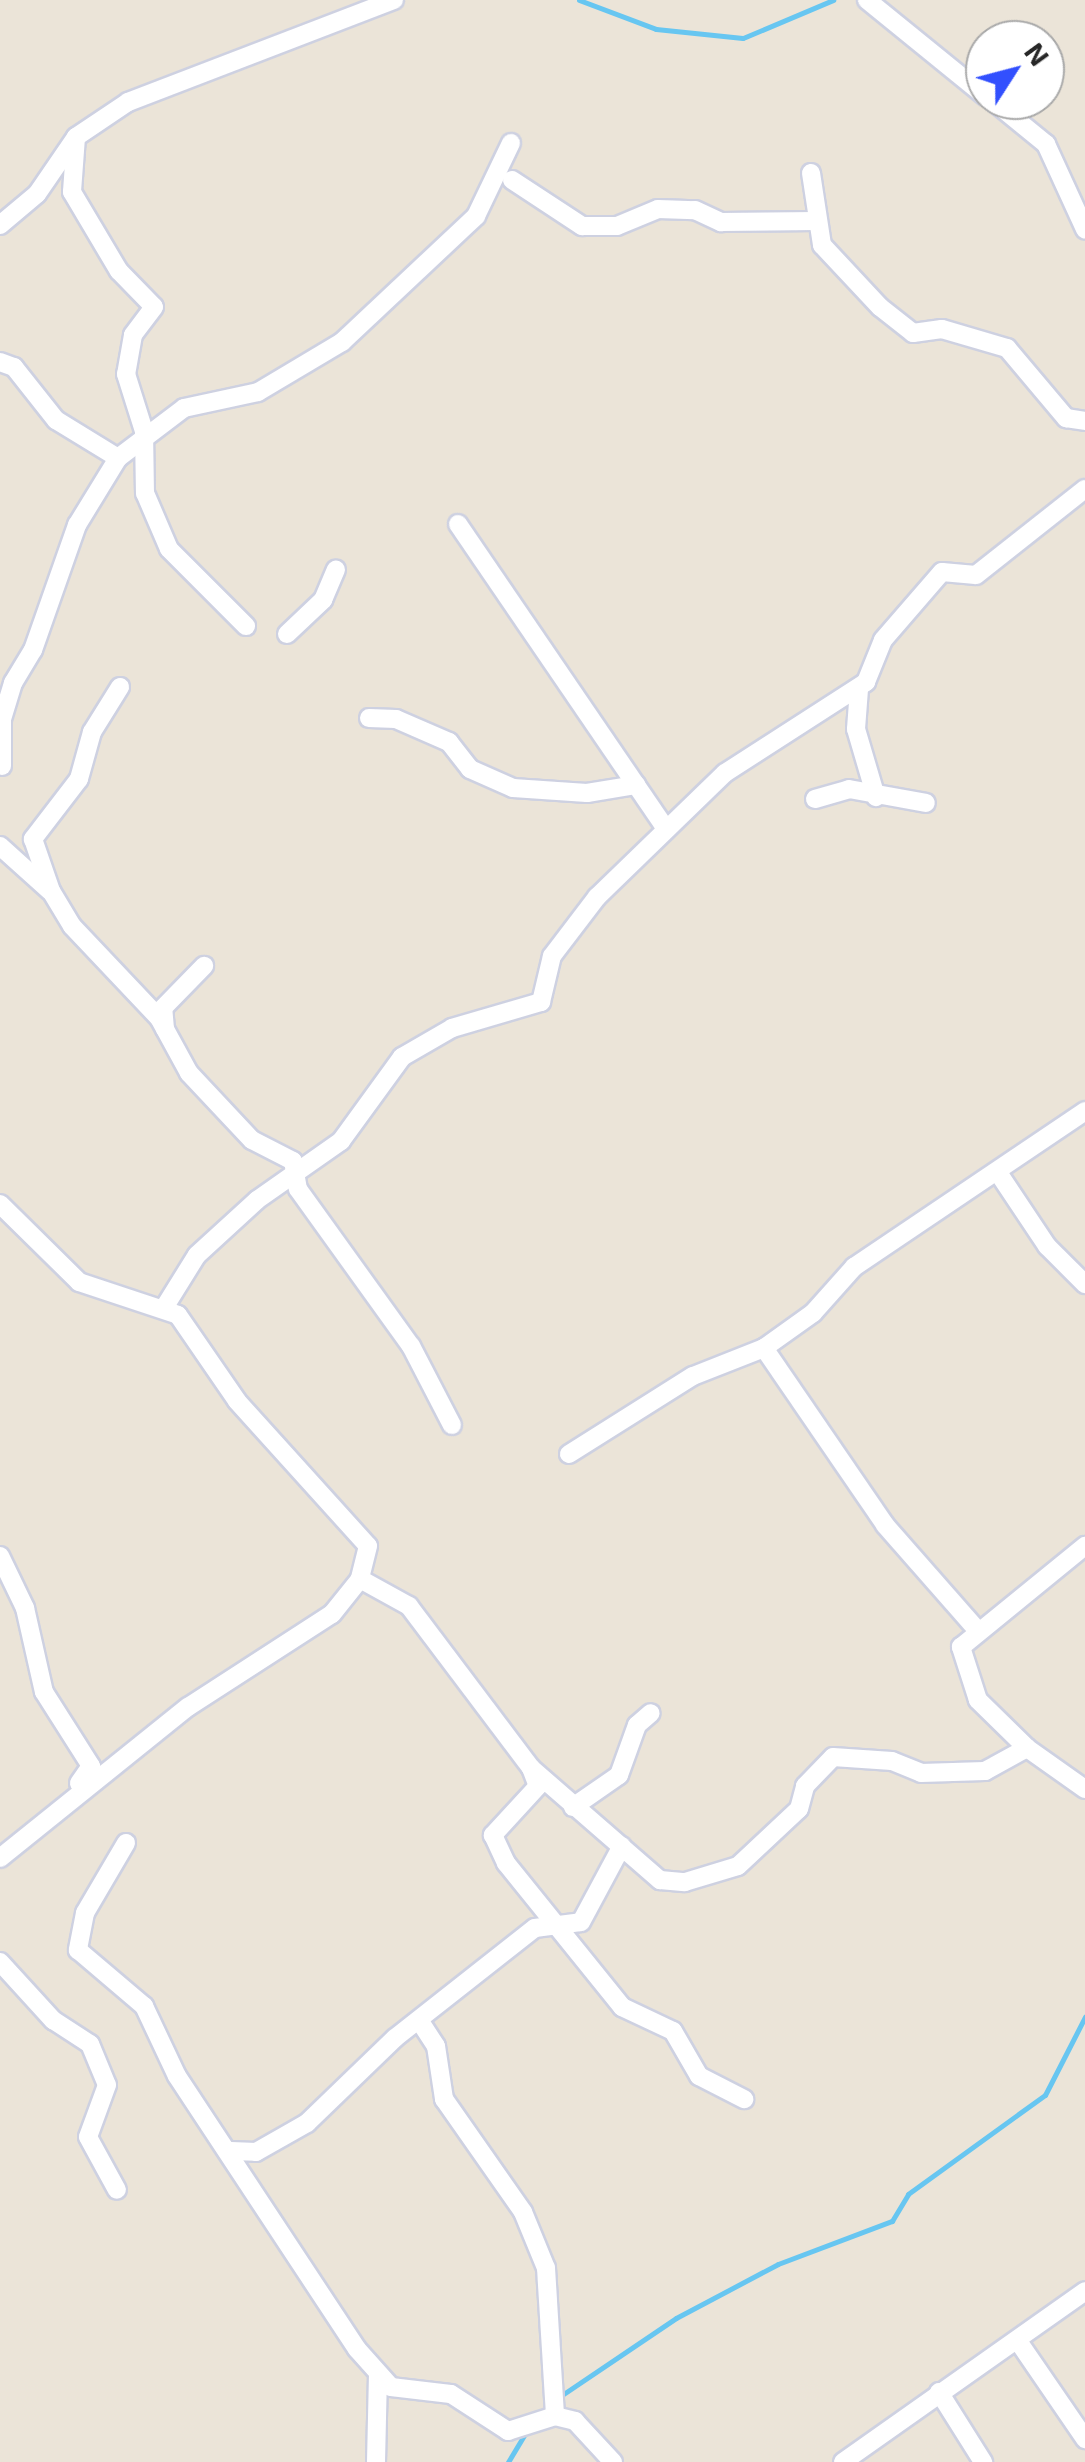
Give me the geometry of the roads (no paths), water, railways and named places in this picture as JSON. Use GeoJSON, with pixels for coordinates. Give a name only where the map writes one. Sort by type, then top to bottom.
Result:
{"type":"FeatureCollection","features":[{"type":"Feature","properties":{"kind":"street"},"geometry":{"type":"LineString","coordinates":[[6,221],[76,137],[154,90],[394,0]]}},
{"type":"Feature","properties":{"kind":"street"},"geometry":{"type":"LineString","coordinates":[[868,0],[965,80]]}},
{"type":"Feature","properties":{"kind":"street"},"geometry":{"type":"LineString","coordinates":[[1017,120],[1046,144],[1085,229]]}},
{"type":"Feature","properties":{"kind":"street"},"geometry":{"type":"LineString","coordinates":[[76,137],[72,192],[119,271],[154,307],[133,335],[126,374],[144,431],[144,493],[169,550],[246,626]]}},
{"type":"Feature","properties":{"kind":"street"},"geometry":{"type":"LineString","coordinates":[[2,766],[2,719],[13,683],[33,650],[77,525],[118,458],[144,431],[184,408],[258,392],[342,342],[476,216],[511,143]]}},
{"type":"Feature","properties":{"kind":"street"},"geometry":{"type":"LineString","coordinates":[[811,173],[816,221],[826,252],[905,328],[987,338],[1007,348],[1066,418],[1085,421]]}},
{"type":"Feature","properties":{"kind":"street"},"geometry":{"type":"LineString","coordinates":[[512,180],[582,226],[617,226],[658,208],[695,210],[721,222],[816,221]]}},
{"type":"Feature","properties":{"kind":"street"},"geometry":{"type":"LineString","coordinates":[[0,198],[6,221]]}},
{"type":"Feature","properties":{"kind":"street"},"geometry":{"type":"LineString","coordinates":[[0,362],[14,367],[56,420],[118,458]]}},
{"type":"Feature","properties":{"kind":"street"},"geometry":{"type":"LineString","coordinates":[[876,797],[856,729],[859,689],[883,640],[942,572],[976,575],[1085,489]]}},
{"type":"Feature","properties":{"kind":"street"},"geometry":{"type":"LineString","coordinates":[[458,524],[666,829]]}},
{"type":"Feature","properties":{"kind":"street"},"geometry":{"type":"LineString","coordinates":[[287,634],[323,600],[336,570]]}},
{"type":"Feature","properties":{"kind":"street"},"geometry":{"type":"LineString","coordinates":[[120,687],[92,732],[78,779],[33,839],[51,891],[72,926],[159,1018],[166,1039],[252,1140],[301,1173]]}},
{"type":"Feature","properties":{"kind":"street"},"geometry":{"type":"LineString","coordinates":[[164,1308],[197,1255],[257,1200],[342,1141],[402,1057],[452,1028],[535,1006],[564,935],[666,829],[726,773],[859,689]]}},
{"type":"Feature","properties":{"kind":"street"},"geometry":{"type":"LineString","coordinates":[[369,718],[396,719],[449,742],[470,769],[513,788],[586,793],[636,785]]}},
{"type":"Feature","properties":{"kind":"street"},"geometry":{"type":"LineString","coordinates":[[815,799],[849,789],[876,797],[926,803]]}},
{"type":"Feature","properties":{"kind":"street"},"geometry":{"type":"LineString","coordinates":[[0,846],[51,891]]}},
{"type":"Feature","properties":{"kind":"street"},"geometry":{"type":"LineString","coordinates":[[166,1039],[163,1008],[204,966]]}},
{"type":"Feature","properties":{"kind":"street"},"geometry":{"type":"LineString","coordinates":[[569,1454],[693,1376],[764,1348],[813,1314],[854,1267],[999,1174],[1085,1111]]}},
{"type":"Feature","properties":{"kind":"street"},"geometry":{"type":"LineString","coordinates":[[301,1173],[298,1188],[411,1346],[452,1425]]}},
{"type":"Feature","properties":{"kind":"street"},"geometry":{"type":"LineString","coordinates":[[999,1174],[1059,1262],[1085,1284]]}},
{"type":"Feature","properties":{"kind":"street"},"geometry":{"type":"LineString","coordinates":[[0,1204],[79,1282],[178,1315],[237,1401],[368,1546],[360,1579],[332,1614],[188,1707],[66,1800],[0,1858]]}},
{"type":"Feature","properties":{"kind":"street"},"geometry":{"type":"LineString","coordinates":[[764,1348],[885,1524],[979,1632]]}},
{"type":"Feature","properties":{"kind":"street"},"geometry":{"type":"LineString","coordinates":[[1085,1546],[961,1647],[978,1700],[1027,1748],[1085,1789]]}},
{"type":"Feature","properties":{"kind":"street"},"geometry":{"type":"LineString","coordinates":[[0,1556],[25,1608],[44,1692],[91,1766],[66,1800]]}},
{"type":"Feature","properties":{"kind":"street"},"geometry":{"type":"LineString","coordinates":[[360,1579],[409,1606],[532,1768],[660,1880],[699,1880],[738,1866],[775,1833],[833,1757],[892,1761],[921,1774],[986,1771],[1027,1748]]}},
{"type":"Feature","properties":{"kind":"street"},"geometry":{"type":"LineString","coordinates":[[573,1807],[620,1775],[638,1725],[651,1713]]}},
{"type":"Feature","properties":{"kind":"street"},"geometry":{"type":"LineString","coordinates":[[532,1768],[538,1786],[493,1836],[554,1925],[622,2007],[673,2030],[698,2076],[744,2099]]}},
{"type":"Feature","properties":{"kind":"street"},"geometry":{"type":"LineString","coordinates":[[126,1844],[86,1913],[78,1950],[144,2006],[177,2076],[231,2151],[378,2376],[399,2391],[451,2394],[508,2431],[554,2416],[590,2430],[614,2462]]}},
{"type":"Feature","properties":{"kind":"street"},"geometry":{"type":"LineString","coordinates":[[231,2151],[256,2152],[307,2123],[419,2020],[535,1928],[580,1922],[622,1846]]}},
{"type":"Feature","properties":{"kind":"street"},"geometry":{"type":"LineString","coordinates":[[0,1962],[52,2020],[90,2044],[107,2085],[88,2136],[117,2190]]}},
{"type":"Feature","properties":{"kind":"street"},"geometry":{"type":"LineString","coordinates":[[419,2020],[436,2046],[444,2100],[524,2212],[546,2268],[554,2416]]}},
{"type":"Feature","properties":{"kind":"street"},"geometry":{"type":"LineString","coordinates":[[843,2462],[1085,2291]]}},
{"type":"Feature","properties":{"kind":"street"},"geometry":{"type":"LineString","coordinates":[[1018,2341],[1085,2439]]}},
{"type":"Feature","properties":{"kind":"street"},"geometry":{"type":"LineString","coordinates":[[376,2462],[378,2376]]}},
{"type":"Feature","properties":{"kind":"street"},"geometry":{"type":"LineString","coordinates":[[940,2392],[983,2462]]}},
{"type":"Feature","properties":{"kind":"waterway"},"geometry":{"type":"LineString","coordinates":[[579,0],[656,29],[743,38],[833,0]]}},
{"type":"Feature","properties":{"kind":"waterway"},"geometry":{"type":"LineString","coordinates":[[559,2397],[676,2318],[778,2264],[892,2221],[908,2194],[1045,2095],[1085,2017]]}},
{"type":"Feature","properties":{"kind":"waterway"},"geometry":{"type":"LineString","coordinates":[[508,2462],[527,2430]]}}]}
